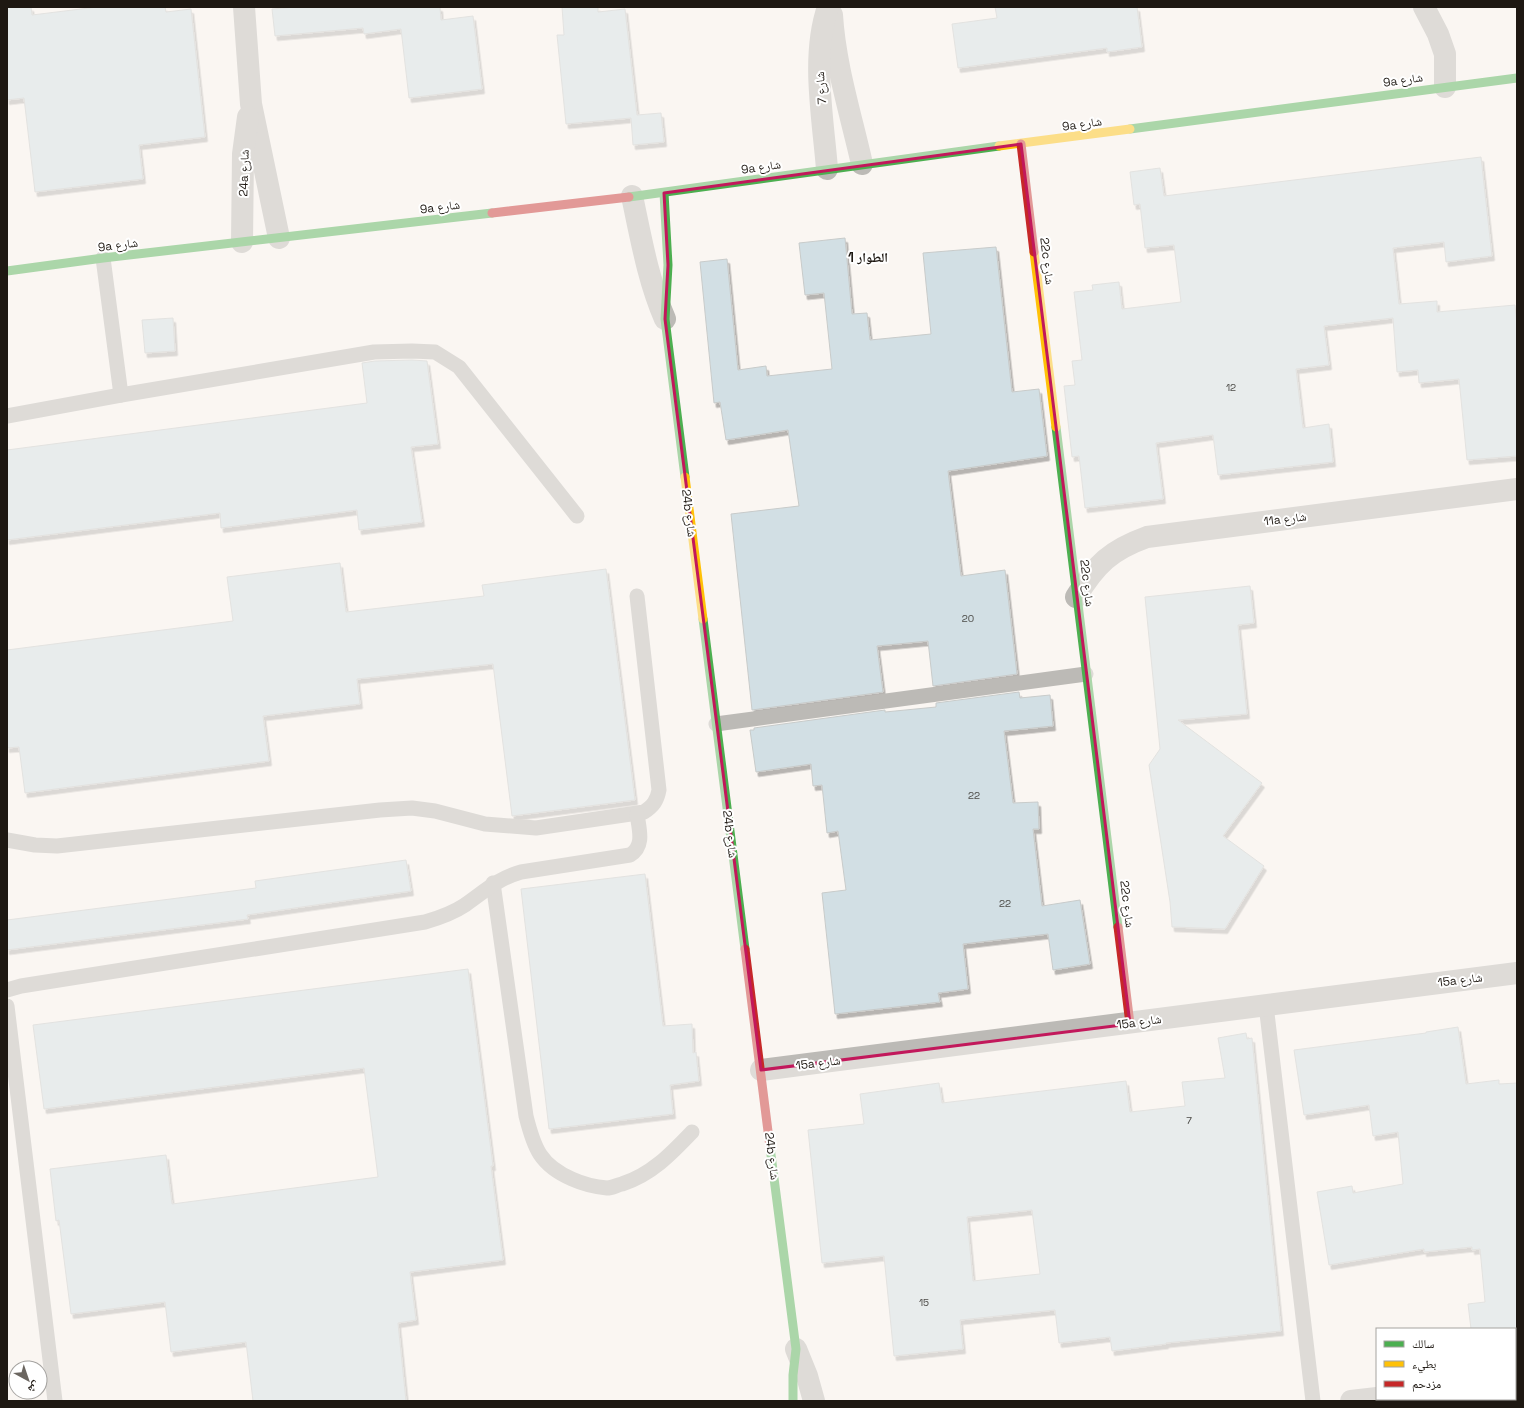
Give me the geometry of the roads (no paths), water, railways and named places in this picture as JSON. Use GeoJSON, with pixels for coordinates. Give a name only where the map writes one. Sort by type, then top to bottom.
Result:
{"type":"FeatureCollection","features":[{"type":"Feature","properties":{"kind":"street","name":"24a شارع"},"geometry":{"type":"LineString","coordinates":[[244,7],[251,104],[279,238]]}},
{"type":"Feature","properties":{"kind":"street","name":"شارع 7"},"geometry":{"type":"LineString","coordinates":[[828,7],[822,23],[819,52],[828,169]]}},
{"type":"Feature","properties":{"kind":"street","name":"شارع 7"},"geometry":{"type":"LineString","coordinates":[[831,7],[839,64],[862,164]]}},
{"type":"Feature","properties":{"kind":"street"},"geometry":{"type":"LineString","coordinates":[[1424,7],[1438,34],[1445,54],[1445,87]]}},
{"type":"Feature","properties":{"kind":"street","name":"9a شارع"},"geometry":{"type":"LineString","coordinates":[[7,271],[103,258],[664,193],[862,164],[1517,78]]}},
{"type":"Feature","properties":{"kind":"street","name":"24a شارع"},"geometry":{"type":"LineString","coordinates":[[242,242],[243,154],[246,125],[251,104]]}},
{"type":"Feature","properties":{"kind":"street","name":"22c شارع"},"geometry":{"type":"LineString","coordinates":[[1021,144],[1130,1024]]}},
{"type":"Feature","properties":{"kind":"street","name":"24b شارع"},"geometry":{"type":"LineString","coordinates":[[664,193],[668,265],[665,319],[796,1349],[793,1374],[793,1401]]}},
{"type":"Feature","properties":{"kind":"street","name":"24b شارع"},"geometry":{"type":"LineString","coordinates":[[632,196],[646,266],[665,319]]}},
{"type":"Feature","properties":{"kind":"street","name":"11a شارع"},"geometry":{"type":"LineString","coordinates":[[1076,597],[1086,580],[1098,565],[1124,546],[1147,537],[1517,489]]}},
{"type":"Feature","properties":{"kind":"street","name":"15a شارع"},"geometry":{"type":"LineString","coordinates":[[761,1070],[1130,1024],[1517,973]]}},
{"type":"Feature","properties":{"kind":"street","name":"24b شارع"},"geometry":{"type":"LineString","coordinates":[[796,1349],[807,1376],[814,1401]]}},
{"type":"Feature","properties":{"kind":"street"},"geometry":{"type":"LineString","coordinates":[[1351,1401],[1376,1398]]}},
{"type":"Feature","properties":{"kind":"lane"},"geometry":{"type":"LineString","coordinates":[[103,258],[121,395]]}},
{"type":"Feature","properties":{"kind":"lane"},"geometry":{"type":"LineString","coordinates":[[7,416],[374,352],[435,352],[459,366],[577,516]]}},
{"type":"Feature","properties":{"kind":"lane"},"geometry":{"type":"LineString","coordinates":[[7,840],[35,845],[57,846],[372,811],[412,808],[435,811],[485,824],[536,828],[644,812],[652,807],[657,799],[659,790],[637,596]]}},
{"type":"Feature","properties":{"kind":"lane"},"geometry":{"type":"LineString","coordinates":[[716,724],[1086,674]]}},
{"type":"Feature","properties":{"kind":"lane"},"geometry":{"type":"LineString","coordinates":[[7,990],[29,985],[425,922],[445,916],[507,876],[521,872],[630,855],[639,847],[640,841],[637,814]]}},
{"type":"Feature","properties":{"kind":"lane"},"geometry":{"type":"LineString","coordinates":[[494,883],[526,1116],[531,1137],[539,1155],[559,1173],[583,1184],[609,1188],[632,1181],[654,1169],[692,1132]]}},
{"type":"Feature","properties":{"kind":"lane"},"geometry":{"type":"LineString","coordinates":[[1266,1005],[1313,1401]]}},
{"type":"Feature","properties":{"kind":"lane"},"geometry":{"type":"LineString","coordinates":[[7,1006],[55,1401]]}},
{"type":"Feature","properties":{"kind":"district","name":"الطوار 1"},"geometry":{"type":"Point","coordinates":[868,257]}}]}
